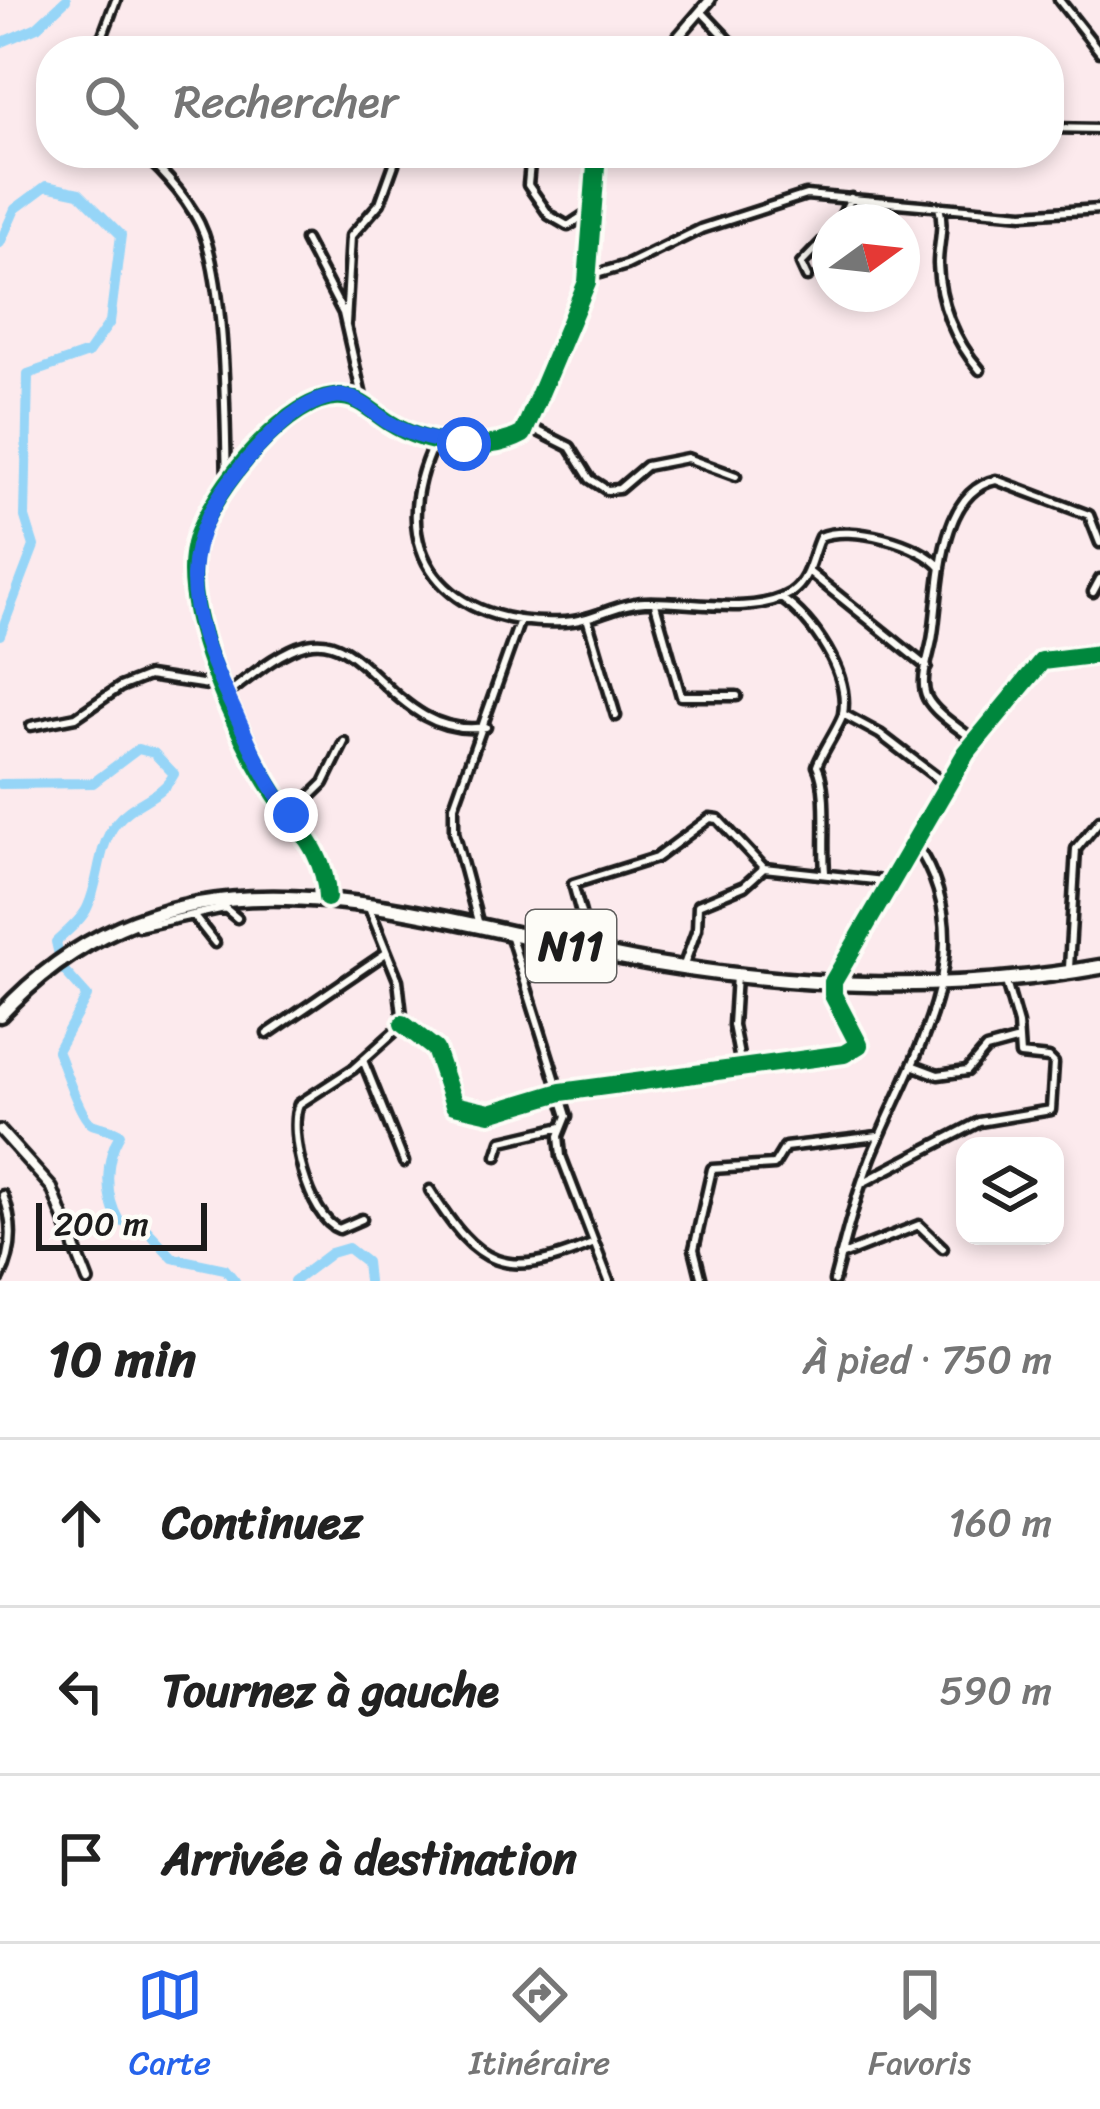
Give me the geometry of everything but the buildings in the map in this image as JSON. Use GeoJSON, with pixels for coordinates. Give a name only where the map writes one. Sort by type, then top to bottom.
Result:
{"type":"FeatureCollection","features":[{"type":"Feature","properties":{"kind":"highway","name":"N11"},"geometry":{"type":"LineString","coordinates":[[0,1015],[57,962],[123,925],[224,898],[327,898],[736,975],[833,982],[944,982],[1100,968]]}},
{"type":"Feature","properties":{"kind":"street"},"geometry":{"type":"LineString","coordinates":[[103,36],[116,0]]}},
{"type":"Feature","properties":{"kind":"street"},"geometry":{"type":"LineString","coordinates":[[679,36],[710,0]]}},
{"type":"Feature","properties":{"kind":"street"},"geometry":{"type":"LineString","coordinates":[[1059,0],[1100,52]]}},
{"type":"Feature","properties":{"kind":"street"},"geometry":{"type":"LineString","coordinates":[[701,11],[725,36]]}},
{"type":"Feature","properties":{"kind":"street"},"geometry":{"type":"LineString","coordinates":[[1064,128],[1100,129]]}},
{"type":"Feature","properties":{"kind":"street"},"geometry":{"type":"LineString","coordinates":[[154,168],[198,221],[208,248],[228,408],[227,483]]}},
{"type":"Feature","properties":{"kind":"street"},"geometry":{"type":"LineString","coordinates":[[346,324],[351,236],[380,203],[393,168]]}},
{"type":"Feature","properties":{"kind":"street"},"geometry":{"type":"LineString","coordinates":[[529,168],[527,185],[555,221],[566,226],[594,210]]}},
{"type":"Feature","properties":{"kind":"street"},"geometry":{"type":"LineString","coordinates":[[346,397],[394,426],[435,441],[513,440],[530,427],[589,275],[596,168]]}},
{"type":"Feature","properties":{"kind":"street"},"geometry":{"type":"LineString","coordinates":[[589,275],[628,265],[701,229],[806,195],[1023,214],[1100,209]]}},
{"type":"Feature","properties":{"kind":"street"},"geometry":{"type":"LineString","coordinates":[[849,204],[852,198]]}},
{"type":"Feature","properties":{"kind":"street"},"geometry":{"type":"LineString","coordinates":[[938,207],[943,221],[938,267],[945,304],[965,352],[980,370]]}},
{"type":"Feature","properties":{"kind":"street"},"geometry":{"type":"LineString","coordinates":[[943,221],[953,209]]}},
{"type":"Feature","properties":{"kind":"street"},"geometry":{"type":"LineString","coordinates":[[305,240],[346,324],[364,405]]}},
{"type":"Feature","properties":{"kind":"street"},"geometry":{"type":"LineString","coordinates":[[807,278],[801,264],[812,253]]}},
{"type":"Feature","properties":{"kind":"street"},"geometry":{"type":"LineString","coordinates":[[327,898],[317,853],[256,761],[224,691],[200,631],[190,587],[196,540],[227,483],[298,411],[346,397],[358,380]]}},
{"type":"Feature","properties":{"kind":"street"},"geometry":{"type":"LineString","coordinates":[[530,427],[570,447],[590,479],[607,490],[620,489],[646,466],[683,458],[736,476]]}},
{"type":"Feature","properties":{"kind":"street"},"geometry":{"type":"LineString","coordinates":[[435,441],[415,488],[412,514],[424,554],[469,608],[520,620],[587,618],[655,603],[707,607],[781,598],[809,575],[820,536],[832,532],[900,545],[927,555],[941,568]]}},
{"type":"Feature","properties":{"kind":"street"},"geometry":{"type":"LineString","coordinates":[[976,742],[927,698],[941,568],[963,504],[990,480],[1089,515],[1100,543]]}},
{"type":"Feature","properties":{"kind":"street"},"geometry":{"type":"LineString","coordinates":[[809,575],[927,667]]}},
{"type":"Feature","properties":{"kind":"street"},"geometry":{"type":"LineString","coordinates":[[1093,592],[1100,579]]}},
{"type":"Feature","properties":{"kind":"street"},"geometry":{"type":"LineString","coordinates":[[781,598],[803,615],[840,678],[843,714],[817,766],[826,782],[821,812],[825,872]]}},
{"type":"Feature","properties":{"kind":"street"},"geometry":{"type":"LineString","coordinates":[[655,603],[681,696],[736,695]]}},
{"type":"Feature","properties":{"kind":"street"},"geometry":{"type":"LineString","coordinates":[[587,618],[616,716]]}},
{"type":"Feature","properties":{"kind":"street"},"geometry":{"type":"LineString","coordinates":[[480,929],[454,818],[458,784],[486,728],[520,620]]}},
{"type":"Feature","properties":{"kind":"street"},"geometry":{"type":"LineString","coordinates":[[31,726],[76,717],[120,687],[148,676],[224,691],[275,659],[322,643],[354,655],[378,683],[428,720],[460,731],[486,728]]}},
{"type":"Feature","properties":{"kind":"street"},"geometry":{"type":"LineString","coordinates":[[368,905],[398,980],[403,1024],[435,1049],[458,1108],[490,1113],[561,1092],[819,1060],[858,1047],[833,995],[833,982],[948,786],[976,742],[1042,661],[1100,654]]}},
{"type":"Feature","properties":{"kind":"street"},"geometry":{"type":"LineString","coordinates":[[843,714],[880,734],[948,786]]}},
{"type":"Feature","properties":{"kind":"street"},"geometry":{"type":"LineString","coordinates":[[291,815],[324,783],[344,742]]}},
{"type":"Feature","properties":{"kind":"street"},"geometry":{"type":"LineString","coordinates":[[583,949],[584,924],[573,884],[656,858],[710,818],[718,819],[764,868],[893,882]]}},
{"type":"Feature","properties":{"kind":"street"},"geometry":{"type":"LineString","coordinates":[[1069,972],[1076,849],[1100,820]]}},
{"type":"Feature","properties":{"kind":"street"},"geometry":{"type":"LineString","coordinates":[[834,1281],[862,1183],[914,1066],[944,982],[943,912],[916,844]]}},
{"type":"Feature","properties":{"kind":"street"},"geometry":{"type":"LineString","coordinates":[[683,968],[697,929],[698,905],[744,886],[764,868]]}},
{"type":"Feature","properties":{"kind":"street"},"geometry":{"type":"LineString","coordinates":[[123,925],[136,927],[225,908],[237,919]]}},
{"type":"Feature","properties":{"kind":"street"},"geometry":{"type":"LineString","coordinates":[[193,915],[215,943]]}},
{"type":"Feature","properties":{"kind":"street"},"geometry":{"type":"LineString","coordinates":[[510,934],[561,1092],[566,1126],[559,1136],[561,1156],[609,1281]]}},
{"type":"Feature","properties":{"kind":"street"},"geometry":{"type":"LineString","coordinates":[[267,1034],[386,953]]}},
{"type":"Feature","properties":{"kind":"street"},"geometry":{"type":"LineString","coordinates":[[736,975],[733,1025],[741,1067]]}},
{"type":"Feature","properties":{"kind":"street"},"geometry":{"type":"LineString","coordinates":[[862,1183],[979,1122],[1051,1110],[1052,1059],[1023,1057],[1005,979]]}},
{"type":"Feature","properties":{"kind":"street"},"geometry":{"type":"LineString","coordinates":[[362,1219],[339,1229],[324,1221],[307,1189],[295,1120],[299,1104],[363,1060],[403,1024]]}},
{"type":"Feature","properties":{"kind":"street"},"geometry":{"type":"LineString","coordinates":[[914,1066],[938,1075],[967,1071],[986,1048],[1018,1040]]}},
{"type":"Feature","properties":{"kind":"street"},"geometry":{"type":"LineString","coordinates":[[363,1060],[404,1162]]}},
{"type":"Feature","properties":{"kind":"street"},"geometry":{"type":"LineString","coordinates":[[497,1156],[502,1142],[566,1126]]}},
{"type":"Feature","properties":{"kind":"street"},"geometry":{"type":"LineString","coordinates":[[0,1130],[52,1188],[88,1281]]}},
{"type":"Feature","properties":{"kind":"street"},"geometry":{"type":"LineString","coordinates":[[702,1281],[694,1249],[712,1169],[760,1169],[774,1165],[784,1147],[880,1136]]}},
{"type":"Feature","properties":{"kind":"street"},"geometry":{"type":"LineString","coordinates":[[430,1190],[463,1243],[490,1269]]}},
{"type":"Feature","properties":{"kind":"street"},"geometry":{"type":"LineString","coordinates":[[0,1278],[10,1252],[11,1219],[3,1195]]}},
{"type":"Feature","properties":{"kind":"street"},"geometry":{"type":"LineString","coordinates":[[840,1256],[861,1253],[919,1225],[943,1248]]}},
{"type":"Feature","properties":{"kind":"street"},"geometry":{"type":"LineString","coordinates":[[546,1273],[592,1244]]}},
{"type":"Feature","properties":{"kind":"waterway"},"geometry":{"type":"LineString","coordinates":[[0,43],[37,27],[66,0]]}},
{"type":"Feature","properties":{"kind":"waterway"},"geometry":{"type":"LineString","coordinates":[[0,243],[15,209],[46,186],[79,193],[121,235],[110,322],[88,353],[28,374],[25,517],[34,546],[0,635]]}},
{"type":"Feature","properties":{"kind":"waterway"},"geometry":{"type":"LineString","coordinates":[[0,784],[93,783],[138,749],[154,753],[174,774],[162,789],[116,823],[105,843],[86,911],[56,942],[62,968],[87,996],[57,1051],[87,1120],[120,1134],[108,1177],[119,1221],[146,1229],[173,1258],[225,1269],[235,1281]]}},
{"type":"Feature","properties":{"kind":"waterway"},"geometry":{"type":"LineString","coordinates":[[294,1281],[331,1253],[348,1248],[366,1262],[368,1281]]}},
{"type":"Feature","properties":{"kind":"cycle path"},"geometry":{"type":"LineString","coordinates":[[327,898],[316,855],[260,769],[213,669],[194,598],[192,565],[197,537],[219,495],[256,448],[277,427],[322,399],[356,401],[404,431],[437,442],[473,446],[523,434],[587,282],[596,168]]}},
{"type":"Feature","properties":{"kind":"cycle path"},"geometry":{"type":"LineString","coordinates":[[403,1024],[435,1049],[454,1105],[490,1113],[561,1092],[844,1054],[859,1045],[833,995],[833,982],[966,753],[1042,661],[1100,654]]}},
{"type":"Feature","properties":{"kind":"route"},"geometry":{"type":"LineString","coordinates":[[291,815],[256,761],[191,602],[196,540],[209,511],[228,481],[272,433],[298,411],[335,396],[358,400],[394,426],[435,441],[464,444]]}}]}
